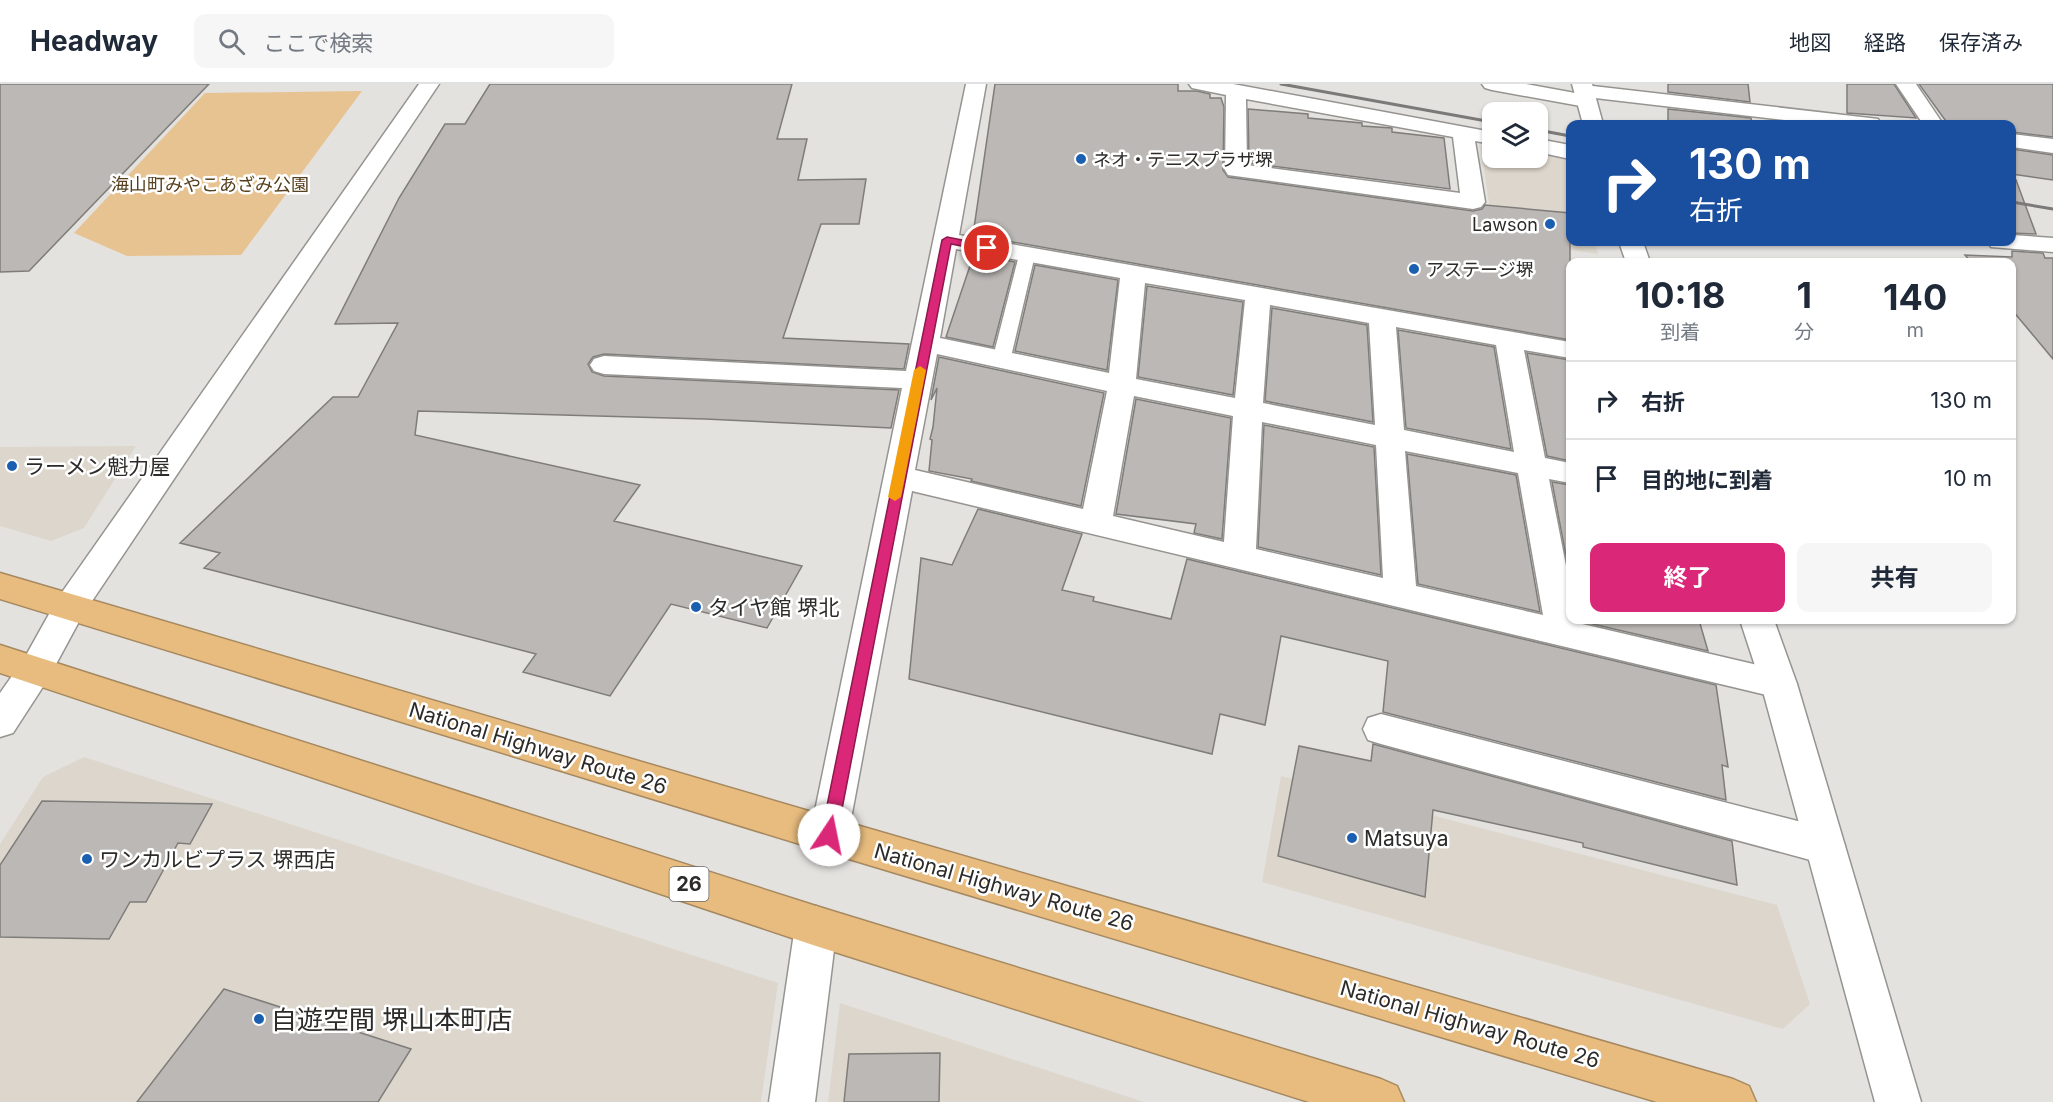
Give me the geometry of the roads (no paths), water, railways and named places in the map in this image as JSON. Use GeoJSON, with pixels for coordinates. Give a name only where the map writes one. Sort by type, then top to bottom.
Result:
{"type":"FeatureCollection","features":[{"type":"Feature","properties":{"kind":"highway","name":"National Highway Route 26"},"geometry":{"type":"LineString","coordinates":[[0,586],[829,835],[1733,1102]]}},
{"type":"Feature","properties":{"kind":"highway","name":"26"},"geometry":{"type":"LineString","coordinates":[[18,664],[816,926],[1381,1102]]}},
{"type":"Feature","properties":{"kind":"street"},"geometry":{"type":"LineString","coordinates":[[0,722],[18,664],[70,607],[429,84]]}},
{"type":"Feature","properties":{"kind":"street"},"geometry":{"type":"LineString","coordinates":[[829,835],[976,84]]}},
{"type":"Feature","properties":{"kind":"street"},"geometry":{"type":"LineString","coordinates":[[1199,84],[1482,136]]}},
{"type":"Feature","properties":{"kind":"street"},"geometry":{"type":"LineString","coordinates":[[1492,84],[1834,120]]}},
{"type":"Feature","properties":{"kind":"street"},"geometry":{"type":"LineString","coordinates":[[1906,84],[1930,120]]}},
{"type":"Feature","properties":{"kind":"street"},"geometry":{"type":"LineString","coordinates":[[1236,92],[1236,170],[1473,202],[1463,133]]}},
{"type":"Feature","properties":{"kind":"street"},"geometry":{"type":"LineString","coordinates":[[1584,92],[1592,120]]}},
{"type":"Feature","properties":{"kind":"street"},"geometry":{"type":"LineString","coordinates":[[2016,141],[2053,146]]}},
{"type":"Feature","properties":{"kind":"street"},"geometry":{"type":"LineString","coordinates":[[1548,148],[1566,151]]}},
{"type":"Feature","properties":{"kind":"street"},"geometry":{"type":"LineString","coordinates":[[947,240],[1566,349]]}},
{"type":"Feature","properties":{"kind":"street"},"geometry":{"type":"LineString","coordinates":[[2016,243],[2053,245]]}},
{"type":"Feature","properties":{"kind":"street"},"geometry":{"type":"LineString","coordinates":[[1096,525],[1122,385],[1133,273]]}},
{"type":"Feature","properties":{"kind":"street"},"geometry":{"type":"LineString","coordinates":[[1239,558],[1258,295]]}},
{"type":"Feature","properties":{"kind":"street"},"geometry":{"type":"LineString","coordinates":[[1382,316],[1392,437],[1400,595]]}},
{"type":"Feature","properties":{"kind":"street"},"geometry":{"type":"LineString","coordinates":[[1508,339],[1563,634]]}},
{"type":"Feature","properties":{"kind":"street"},"geometry":{"type":"LineString","coordinates":[[926,343],[1001,361],[1566,472]]}},
{"type":"Feature","properties":{"kind":"street"},"geometry":{"type":"LineString","coordinates":[[604,365],[918,380]]}},
{"type":"Feature","properties":{"kind":"street"},"geometry":{"type":"LineString","coordinates":[[898,477],[1779,684]]}},
{"type":"Feature","properties":{"kind":"street"},"geometry":{"type":"LineString","coordinates":[[1759,624],[1779,684],[1898,1102]]}},
{"type":"Feature","properties":{"kind":"street"},"geometry":{"type":"LineString","coordinates":[[1381,729],[1825,846]]}},
{"type":"Feature","properties":{"kind":"street"},"geometry":{"type":"LineString","coordinates":[[792,1102],[816,926]]}},
{"type":"Feature","properties":{"kind":"lane"},"geometry":{"type":"LineString","coordinates":[[1001,361],[1027,255]]}},
{"type":"Feature","properties":{"kind":"railway"},"geometry":{"type":"LineString","coordinates":[[1281,84],[1482,120]]}},
{"type":"Feature","properties":{"kind":"railway"},"geometry":{"type":"LineString","coordinates":[[1548,132],[1566,135]]}},
{"type":"Feature","properties":{"kind":"railway"},"geometry":{"type":"LineString","coordinates":[[2016,203],[2053,209]]}},
{"type":"Feature","properties":{"kind":"place","name":"ネオ・テニスプラザ堺"},"geometry":{"type":"Point","coordinates":[1081,159]}},
{"type":"Feature","properties":{"kind":"place","name":"Lawson"},"geometry":{"type":"Point","coordinates":[1550,224]}},
{"type":"Feature","properties":{"kind":"place","name":"アステージ堺"},"geometry":{"type":"Point","coordinates":[1414,269]}},
{"type":"Feature","properties":{"kind":"place","name":"ラーメン魁力屋"},"geometry":{"type":"Point","coordinates":[12,466]}},
{"type":"Feature","properties":{"kind":"place","name":"タイヤ館 堺北"},"geometry":{"type":"Point","coordinates":[696,607]}},
{"type":"Feature","properties":{"kind":"place","name":"Matsuya"},"geometry":{"type":"Point","coordinates":[1352,838]}},
{"type":"Feature","properties":{"kind":"place","name":"ワンカルビプラス 堺西店"},"geometry":{"type":"Point","coordinates":[87,859]}},
{"type":"Feature","properties":{"kind":"place","name":"自遊空間 堺山本町店"},"geometry":{"type":"Point","coordinates":[259,1019]}},
{"type":"Feature","properties":{"kind":"park label","name":"海山町みやこあざみ公園"},"geometry":{"type":"Point","coordinates":[210,184]}}]}
